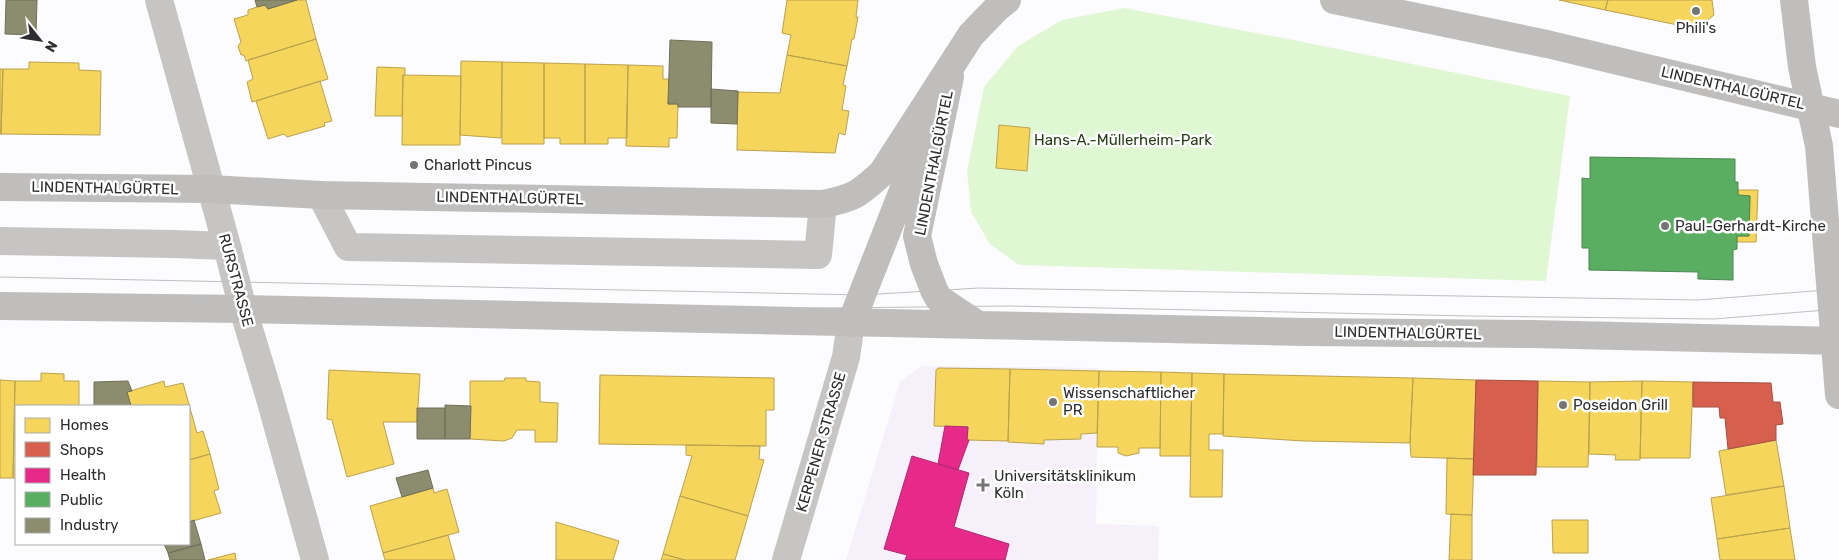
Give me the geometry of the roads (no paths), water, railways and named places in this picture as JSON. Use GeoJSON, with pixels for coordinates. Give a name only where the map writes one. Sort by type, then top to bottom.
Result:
{"type":"FeatureCollection","features":[{"type":"Feature","properties":{"kind":"main road","name":"LINDENTHALGÜRTEL"},"geometry":{"type":"LineString","coordinates":[[1334,0],[1547,44],[1839,114]]}},
{"type":"Feature","properties":{"kind":"main road"},"geometry":{"type":"LineString","coordinates":[[1794,0],[1802,67],[1818,146],[1837,341],[1839,395]]}},
{"type":"Feature","properties":{"kind":"main road","name":"LINDENTHALGÜRTEL"},"geometry":{"type":"LineString","coordinates":[[0,187],[210,189],[321,195],[822,204],[846,200],[862,191],[882,172],[971,36],[999,3]]}},
{"type":"Feature","properties":{"kind":"main road","name":"LINDENTHALGÜRTEL"},"geometry":{"type":"LineString","coordinates":[[851,323],[952,66]]}},
{"type":"Feature","properties":{"kind":"main road","name":"LINDENTHALGÜRTEL"},"geometry":{"type":"LineString","coordinates":[[952,66],[917,236],[930,281],[939,299],[978,325]]}},
{"type":"Feature","properties":{"kind":"main road","name":"LINDENTHALGÜRTEL"},"geometry":{"type":"LineString","coordinates":[[0,306],[243,309],[851,323],[1837,341]]}},
{"type":"Feature","properties":{"kind":"street","name":"RURSTRASSE"},"geometry":{"type":"LineString","coordinates":[[159,0],[314,560]]}},
{"type":"Feature","properties":{"kind":"street"},"geometry":{"type":"LineString","coordinates":[[321,195],[348,247],[818,255],[822,204]]}},
{"type":"Feature","properties":{"kind":"street"},"geometry":{"type":"LineString","coordinates":[[0,242],[227,246]]}},
{"type":"Feature","properties":{"kind":"street","name":"KERPENER STRASSE"},"geometry":{"type":"LineString","coordinates":[[786,560],[846,357],[851,323]]}},
{"type":"Feature","properties":{"kind":"tram line"},"geometry":{"type":"LineString","coordinates":[[0,277],[862,295],[979,288],[1698,300],[1839,289]]}},
{"type":"Feature","properties":{"kind":"tram line"},"geometry":{"type":"LineString","coordinates":[[0,299],[242,302],[554,311],[1010,306],[1470,316],[1714,319],[1839,309]]}},
{"type":"Feature","properties":{"kind":"place","name":"Phili's"},"geometry":{"type":"Point","coordinates":[1696,11]}},
{"type":"Feature","properties":{"kind":"place","name":"Charlott Pincus"},"geometry":{"type":"Point","coordinates":[414,165]}},
{"type":"Feature","properties":{"kind":"place","name":"Paul-Gerhardt-Kirche"},"geometry":{"type":"Point","coordinates":[1665,226]}},
{"type":"Feature","properties":{"kind":"place","name":"Wissenschaftlicher PR"},"geometry":{"type":"Point","coordinates":[1053,402]}},
{"type":"Feature","properties":{"kind":"place","name":"Poseidon Grill"},"geometry":{"type":"Point","coordinates":[1563,405]}},
{"type":"Feature","properties":{"kind":"place","name":"Universitätsklinikum Köln"},"geometry":{"type":"Point","coordinates":[983,485]}},
{"type":"Feature","properties":{"kind":"park label","name":"Hans-A.-Müllerheim-Park"},"geometry":{"type":"Point","coordinates":[1123,140]}}]}
